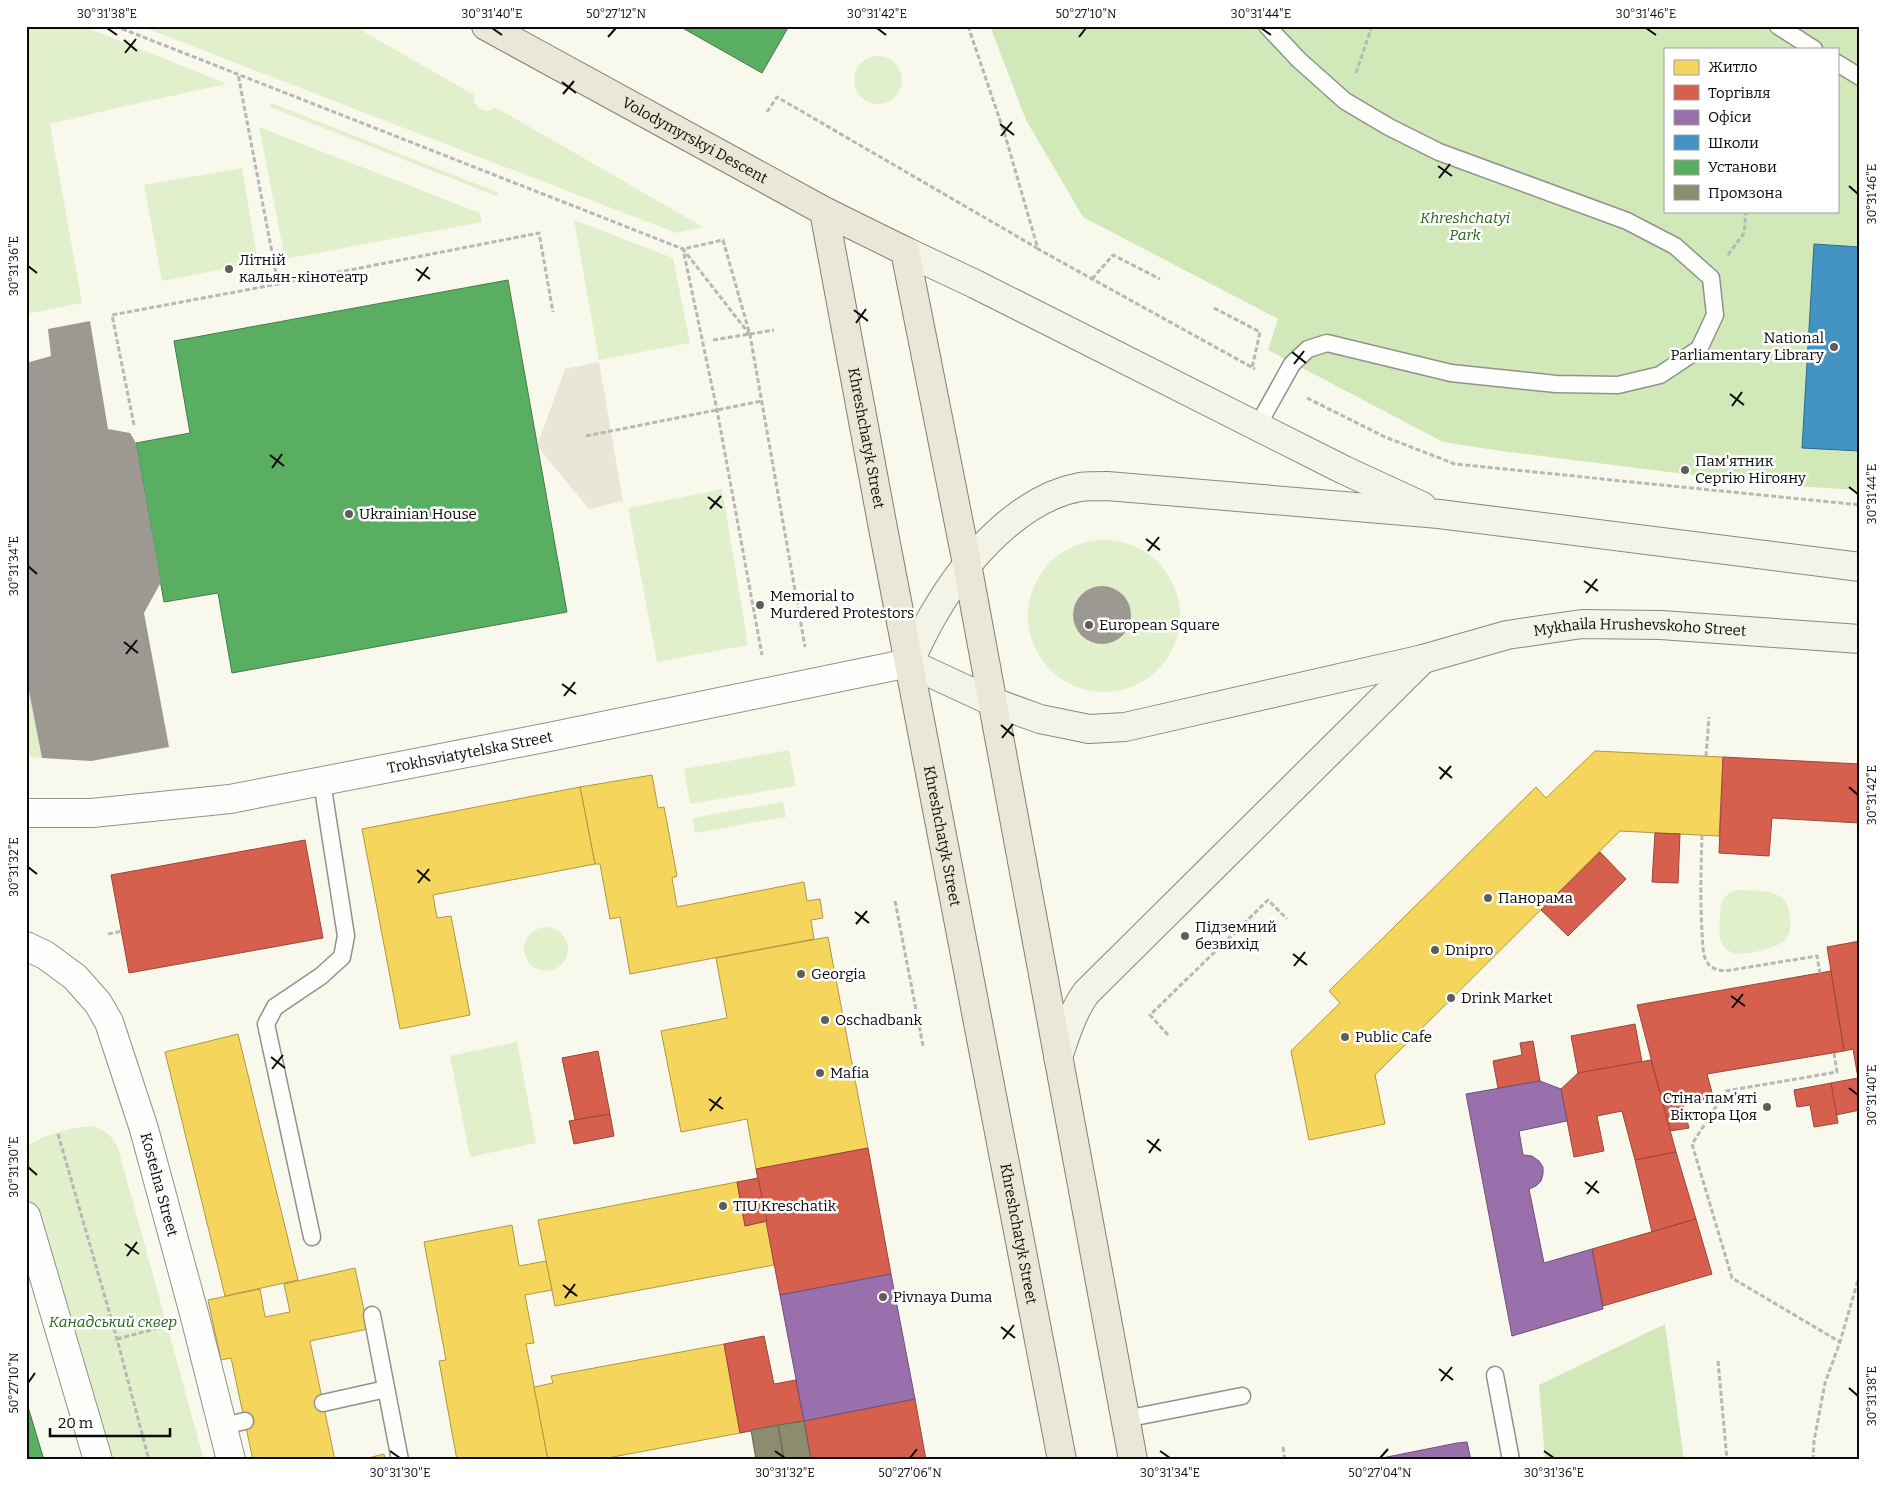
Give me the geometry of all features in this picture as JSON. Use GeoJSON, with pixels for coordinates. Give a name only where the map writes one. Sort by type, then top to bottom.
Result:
{"type":"FeatureCollection","features":[{"type":"Feature","properties":{"kind":"main road","name":"Volodymyrskyi Descent"},"geometry":{"type":"LineString","coordinates":[[486,26],[824,212],[906,251]]}},
{"type":"Feature","properties":{"kind":"main road","name":"Khreshchatyk Street"},"geometry":{"type":"LineString","coordinates":[[824,212],[1062,1460]]}},
{"type":"Feature","properties":{"kind":"main road"},"geometry":{"type":"LineString","coordinates":[[906,251],[976,284],[1344,470],[1439,514]]}},
{"type":"Feature","properties":{"kind":"main road"},"geometry":{"type":"LineString","coordinates":[[906,251],[993,702],[1133,1460]]}},
{"type":"Feature","properties":{"kind":"main road"},"geometry":{"type":"LineString","coordinates":[[1423,659],[1125,727],[1089,729],[1040,719],[993,702],[909,663],[935,612],[967,564],[1006,524],[1055,494],[1080,487],[1107,486],[1439,514],[1860,567]]}},
{"type":"Feature","properties":{"kind":"main road","name":"Mykhaila Hrushevskoho Street"},"geometry":{"type":"LineString","coordinates":[[1423,659],[1507,635],[1582,624],[1661,626],[1860,639]]}},
{"type":"Feature","properties":{"kind":"main road"},"geometry":{"type":"LineString","coordinates":[[1058,1057],[1069,1023],[1086,993],[1423,659]]}},
{"type":"Feature","properties":{"kind":"street","name":"Trokhsviatytelska Street"},"geometry":{"type":"LineString","coordinates":[[26,813],[92,813],[230,799],[909,663]]}},
{"type":"Feature","properties":{"kind":"street","name":"Kostelna Street"},"geometry":{"type":"LineString","coordinates":[[26,946],[45,955],[75,977],[98,1003],[109,1022],[144,1129],[195,1317],[234,1424],[231,1460]]}},
{"type":"Feature","properties":{"kind":"street"},"geometry":{"type":"LineString","coordinates":[[26,1216],[98,1460]]}},
{"type":"Feature","properties":{"kind":"lane"},"geometry":{"type":"LineString","coordinates":[[1258,425],[1292,364],[1308,349],[1327,343],[1451,373],[1556,384],[1618,385],[1660,375],[1699,349],[1714,315],[1711,278],[1675,246],[1627,220],[1439,152],[1389,127],[1345,101],[1299,60],[1267,26]]}},
{"type":"Feature","properties":{"kind":"lane"},"geometry":{"type":"LineString","coordinates":[[1778,26],[1812,48]]}},
{"type":"Feature","properties":{"kind":"lane"},"geometry":{"type":"LineString","coordinates":[[1838,64],[1860,77]]}},
{"type":"Feature","properties":{"kind":"lane"},"geometry":{"type":"LineString","coordinates":[[312,1237],[266,1024],[275,1007],[321,976],[342,957],[346,936],[322,782]]}},
{"type":"Feature","properties":{"kind":"lane"},"geometry":{"type":"LineString","coordinates":[[372,1315],[400,1460]]}},
{"type":"Feature","properties":{"kind":"lane"},"geometry":{"type":"LineString","coordinates":[[1495,1376],[1511,1460]]}},
{"type":"Feature","properties":{"kind":"lane"},"geometry":{"type":"LineString","coordinates":[[323,1403],[386,1388]]}},
{"type":"Feature","properties":{"kind":"lane"},"geometry":{"type":"LineString","coordinates":[[1125,1418],[1242,1396]]}},
{"type":"Feature","properties":{"kind":"path"},"geometry":{"type":"LineString","coordinates":[[115,26],[683,249],[750,335]]}},
{"type":"Feature","properties":{"kind":"path"},"geometry":{"type":"LineString","coordinates":[[968,26],[1005,135],[1038,249]]}},
{"type":"Feature","properties":{"kind":"path"},"geometry":{"type":"LineString","coordinates":[[1367,46],[1372,26]]}},
{"type":"Feature","properties":{"kind":"path"},"geometry":{"type":"LineString","coordinates":[[238,74],[278,284]]}},
{"type":"Feature","properties":{"kind":"path"},"geometry":{"type":"LineString","coordinates":[[767,112],[777,97],[1038,249],[1280,384],[1385,438],[1455,464],[1860,505]]}},
{"type":"Feature","properties":{"kind":"path"},"geometry":{"type":"LineString","coordinates":[[1711,278],[1744,233],[1746,212]]}},
{"type":"Feature","properties":{"kind":"path"},"geometry":{"type":"LineString","coordinates":[[134,425],[112,315],[539,233],[553,312]]}},
{"type":"Feature","properties":{"kind":"path"},"geometry":{"type":"LineString","coordinates":[[683,249],[723,240],[750,335],[805,647]]}},
{"type":"Feature","properties":{"kind":"path"},"geometry":{"type":"LineString","coordinates":[[683,249],[717,410],[762,655]]}},
{"type":"Feature","properties":{"kind":"path"},"geometry":{"type":"LineString","coordinates":[[1092,279],[1113,254],[1160,279]]}},
{"type":"Feature","properties":{"kind":"path"},"geometry":{"type":"LineString","coordinates":[[1214,308],[1260,332],[1252,368]]}},
{"type":"Feature","properties":{"kind":"path"},"geometry":{"type":"LineString","coordinates":[[713,340],[774,330]]}},
{"type":"Feature","properties":{"kind":"path"},"geometry":{"type":"LineString","coordinates":[[586,436],[762,400]]}},
{"type":"Feature","properties":{"kind":"path"},"geometry":{"type":"LineString","coordinates":[[1706,756],[1709,717]]}},
{"type":"Feature","properties":{"kind":"path"},"geometry":{"type":"LineString","coordinates":[[1702,835],[1701,912],[1704,954],[1706,961],[1711,967],[1725,971],[1817,956],[1820,973]]}},
{"type":"Feature","properties":{"kind":"path"},"geometry":{"type":"LineString","coordinates":[[1168,1035],[1150,1015],[1207,958],[1268,900],[1287,919]]}},
{"type":"Feature","properties":{"kind":"path"},"geometry":{"type":"LineString","coordinates":[[895,901],[923,1046]]}},
{"type":"Feature","properties":{"kind":"path"},"geometry":{"type":"LineString","coordinates":[[108,934],[122,931]]}},
{"type":"Feature","properties":{"kind":"path"},"geometry":{"type":"LineString","coordinates":[[1834,1053],[1836,1072],[1726,1091],[1692,1144],[1732,1278],[1840,1342]]}},
{"type":"Feature","properties":{"kind":"path"},"geometry":{"type":"LineString","coordinates":[[58,1134],[117,1339],[149,1460]]}},
{"type":"Feature","properties":{"kind":"path"},"geometry":{"type":"LineString","coordinates":[[1813,1460],[1814,1441],[1825,1383],[1840,1342],[1860,1273]]}},
{"type":"Feature","properties":{"kind":"path"},"geometry":{"type":"LineString","coordinates":[[117,1339],[165,1326]]}},
{"type":"Feature","properties":{"kind":"path"},"geometry":{"type":"LineString","coordinates":[[1718,1361],[1726,1460]]}},
{"type":"Feature","properties":{"kind":"path"},"geometry":{"type":"LineString","coordinates":[[1283,1446],[1285,1460]]}},
{"type":"Feature","properties":{"kind":"green space"},"geometry":{"type":"Polygon","coordinates":[[[26,26],[83,26],[227,84],[50,124],[82,303],[26,314],[26,26]]]}},
{"type":"Feature","properties":{"kind":"green space"},"geometry":{"type":"Polygon","coordinates":[[[140,26],[354,26],[474,95],[474,102],[480,109],[489,111],[495,107],[703,227],[676,233],[140,26]]]}},
{"type":"Feature","properties":{"kind":"green space","name":"Khreshchatyi Park"},"geometry":{"type":"Polygon","coordinates":[[[990,26],[1860,26],[1860,490],[1772,485],[1443,442],[1268,350],[1278,319],[1083,217],[1026,120],[990,26]]]}},
{"type":"Feature","properties":{"kind":"green space"},"geometry":{"type":"Polygon","coordinates":[[[873,56],[883,56],[895,63],[902,75],[902,85],[895,97],[883,104],[873,104],[865,100],[858,93],[854,85],[854,75],[858,67],[865,60],[873,56]]]}},
{"type":"Feature","properties":{"kind":"green space"},"geometry":{"type":"Polygon","coordinates":[[[272,103],[499,193],[496,196],[270,107],[272,103]]]}},
{"type":"Feature","properties":{"kind":"green space"},"geometry":{"type":"Polygon","coordinates":[[[259,127],[480,213],[482,222],[285,259],[259,127]]]}},
{"type":"Feature","properties":{"kind":"green space"},"geometry":{"type":"Polygon","coordinates":[[[242,168],[258,262],[162,281],[144,185],[242,168]]]}},
{"type":"Feature","properties":{"kind":"green space"},"geometry":{"type":"Polygon","coordinates":[[[574,220],[673,258],[690,343],[599,360],[574,220]]]}},
{"type":"Feature","properties":{"kind":"green space"},"geometry":{"type":"Polygon","coordinates":[[[722,489],[748,645],[657,662],[628,508],[722,489]]]}},
{"type":"Feature","properties":{"kind":"green space"},"geometry":{"type":"Polygon","coordinates":[[[1104,540],[1133,546],[1158,562],[1174,587],[1180,616],[1174,645],[1158,670],[1133,686],[1104,692],[1075,686],[1050,670],[1034,645],[1028,616],[1034,587],[1050,562],[1075,546],[1104,540]]]}},
{"type":"Feature","properties":{"kind":"green space"},"geometry":{"type":"Polygon","coordinates":[[[26,676],[42,758],[26,756],[26,676]]]}},
{"type":"Feature","properties":{"kind":"green space"},"geometry":{"type":"Polygon","coordinates":[[[789,750],[796,786],[690,804],[684,769],[789,750]]]}},
{"type":"Feature","properties":{"kind":"green space"},"geometry":{"type":"Polygon","coordinates":[[[783,802],[786,817],[695,833],[692,818],[783,802]]]}},
{"type":"Feature","properties":{"kind":"green space"},"geometry":{"type":"Polygon","coordinates":[[[1738,890],[1765,891],[1779,896],[1785,901],[1790,925],[1789,933],[1785,940],[1775,946],[1739,954],[1729,951],[1724,947],[1720,933],[1721,905],[1727,895],[1738,890]]]}},
{"type":"Feature","properties":{"kind":"green space"},"geometry":{"type":"Polygon","coordinates":[[[542,927],[550,927],[562,933],[568,949],[562,965],[550,971],[542,971],[530,965],[524,953],[524,945],[530,933],[542,927]]]}},
{"type":"Feature","properties":{"kind":"green space"},"geometry":{"type":"Polygon","coordinates":[[[517,1042],[536,1143],[470,1157],[450,1056],[517,1042]]]}},
{"type":"Feature","properties":{"kind":"green space","name":"Канадський сквер"},"geometry":{"type":"Polygon","coordinates":[[[93,1126],[108,1134],[118,1148],[204,1460],[98,1460],[26,1200],[26,1148],[39,1139],[48,1136],[67,1130],[93,1126]]]}},
{"type":"Feature","properties":{"kind":"green space"},"geometry":{"type":"Polygon","coordinates":[[[1665,1324],[1684,1460],[1545,1460],[1539,1385],[1665,1324]]]}},
{"type":"Feature","properties":{"kind":"shaded area"},"geometry":{"type":"Polygon","coordinates":[[[599,362],[623,501],[589,509],[537,446],[565,369],[599,362]]]}},
{"type":"Feature","properties":{"kind":"building: Житло","name":"Dnipro"},"geometry":{"type":"Polygon","coordinates":[[[1595,751],[1723,757],[1719,836],[1620,831],[1375,1075],[1385,1124],[1309,1140],[1291,1051],[1340,1003],[1329,991],[1536,787],[1546,798],[1595,751]]]}},
{"type":"Feature","properties":{"kind":"building: Житло"},"geometry":{"type":"Polygon","coordinates":[[[652,775],[658,808],[664,807],[677,876],[672,878],[677,907],[804,882],[807,901],[820,899],[823,918],[811,920],[814,939],[630,974],[620,917],[610,919],[600,864],[595,864],[580,787],[652,775]]]}},
{"type":"Feature","properties":{"kind":"building: Житло"},"geometry":{"type":"Polygon","coordinates":[[[580,787],[595,864],[433,895],[437,918],[451,916],[470,1015],[400,1029],[362,829],[580,787]]]}},
{"type":"Feature","properties":{"kind":"building: Житло"},"geometry":{"type":"Polygon","coordinates":[[[828,937],[868,1148],[756,1169],[747,1119],[681,1132],[661,1031],[727,1018],[716,958],[828,937]]]}},
{"type":"Feature","properties":{"kind":"building: Житло"},"geometry":{"type":"Polygon","coordinates":[[[238,1034],[298,1280],[225,1296],[165,1052],[238,1034]]]}},
{"type":"Feature","properties":{"kind":"building: Житло"},"geometry":{"type":"Polygon","coordinates":[[[737,1182],[745,1226],[767,1221],[774,1265],[555,1306],[538,1220],[737,1182]]]}},
{"type":"Feature","properties":{"kind":"building: Житло"},"geometry":{"type":"Polygon","coordinates":[[[512,1225],[519,1266],[546,1261],[552,1290],[525,1295],[534,1343],[526,1344],[548,1460],[457,1460],[439,1361],[446,1360],[424,1242],[512,1225]]]}},
{"type":"Feature","properties":{"kind":"building: Житло"},"geometry":{"type":"Polygon","coordinates":[[[355,1268],[368,1329],[310,1341],[335,1460],[253,1460],[231,1358],[221,1360],[208,1300],[260,1289],[265,1317],[290,1312],[284,1284],[355,1268]]]}},
{"type":"Feature","properties":{"kind":"building: Житло"},"geometry":{"type":"Polygon","coordinates":[[[724,1344],[740,1433],[597,1460],[548,1460],[534,1387],[553,1383],[551,1376],[724,1344]]]}},
{"type":"Feature","properties":{"kind":"building: Житло"},"geometry":{"type":"Polygon","coordinates":[[[384,1454],[385,1460],[360,1460],[384,1454]]]}},
{"type":"Feature","properties":{"kind":"building: Торгівля"},"geometry":{"type":"Polygon","coordinates":[[[1723,757],[1860,764],[1860,823],[1772,818],[1769,856],[1719,853],[1723,757]]]}},
{"type":"Feature","properties":{"kind":"building: Торгівля"},"geometry":{"type":"Polygon","coordinates":[[[1655,833],[1680,834],[1678,883],[1652,882],[1655,833]]]}},
{"type":"Feature","properties":{"kind":"building: Торгівля"},"geometry":{"type":"Polygon","coordinates":[[[305,840],[323,938],[129,973],[111,875],[305,840]]]}},
{"type":"Feature","properties":{"kind":"building: Торгівля"},"geometry":{"type":"Polygon","coordinates":[[[1600,852],[1626,879],[1568,936],[1541,910],[1600,852]]]}},
{"type":"Feature","properties":{"kind":"building: Торгівля"},"geometry":{"type":"Polygon","coordinates":[[[1860,941],[1860,1110],[1836,1115],[1831,1083],[1858,1078],[1853,1049],[1844,1051],[1827,947],[1860,941]]]}},
{"type":"Feature","properties":{"kind":"building: Торгівля"},"geometry":{"type":"Polygon","coordinates":[[[1831,971],[1844,1051],[1707,1074],[1714,1100],[1683,1105],[1689,1128],[1670,1131],[1637,1005],[1831,971]]]}},
{"type":"Feature","properties":{"kind":"building: Торгівля"},"geometry":{"type":"Polygon","coordinates":[[[1635,1024],[1642,1062],[1578,1073],[1571,1036],[1635,1024]]]}},
{"type":"Feature","properties":{"kind":"building: Торгівля"},"geometry":{"type":"Polygon","coordinates":[[[1533,1041],[1540,1081],[1498,1088],[1493,1061],[1522,1055],[1520,1043],[1533,1041]]]}},
{"type":"Feature","properties":{"kind":"building: Торгівля"},"geometry":{"type":"Polygon","coordinates":[[[598,1051],[610,1114],[575,1120],[562,1058],[598,1051]]]}},
{"type":"Feature","properties":{"kind":"building: Торгівля"},"geometry":{"type":"Polygon","coordinates":[[[1651,1060],[1676,1152],[1635,1160],[1622,1111],[1597,1116],[1604,1151],[1574,1157],[1561,1089],[1578,1073],[1651,1060]]]}},
{"type":"Feature","properties":{"kind":"building: Торгівля"},"geometry":{"type":"Polygon","coordinates":[[[1831,1083],[1838,1123],[1814,1127],[1810,1105],[1797,1107],[1794,1090],[1831,1083]]]}},
{"type":"Feature","properties":{"kind":"building: Торгівля"},"geometry":{"type":"Polygon","coordinates":[[[610,1114],[614,1136],[574,1144],[569,1121],[610,1114]]]}},
{"type":"Feature","properties":{"kind":"building: Торгівля"},"geometry":{"type":"Polygon","coordinates":[[[868,1148],[891,1274],[780,1295],[756,1169],[868,1148]]]}},
{"type":"Feature","properties":{"kind":"building: Торгівля"},"geometry":{"type":"Polygon","coordinates":[[[1676,1152],[1696,1219],[1652,1232],[1635,1160],[1676,1152]]]}},
{"type":"Feature","properties":{"kind":"building: Торгівля"},"geometry":{"type":"Polygon","coordinates":[[[758,1178],[767,1221],[745,1226],[737,1182],[758,1178]]]}},
{"type":"Feature","properties":{"kind":"building: Торгівля"},"geometry":{"type":"Polygon","coordinates":[[[1696,1219],[1712,1274],[1603,1306],[1592,1249],[1696,1219]]]}},
{"type":"Feature","properties":{"kind":"building: Торгівля"},"geometry":{"type":"Polygon","coordinates":[[[764,1336],[774,1384],[796,1380],[804,1421],[740,1433],[724,1344],[764,1336]]]}},
{"type":"Feature","properties":{"kind":"building: Торгівля"},"geometry":{"type":"Polygon","coordinates":[[[915,1399],[926,1460],[811,1460],[804,1421],[915,1399]]]}},
{"type":"Feature","properties":{"kind":"building: Офіси"},"geometry":{"type":"Polygon","coordinates":[[[1540,1081],[1561,1089],[1567,1121],[1519,1131],[1523,1155],[1532,1156],[1543,1167],[1541,1181],[1529,1189],[1544,1263],[1592,1249],[1603,1309],[1512,1336],[1466,1094],[1540,1081]]]}},
{"type":"Feature","properties":{"kind":"building: Офіси"},"geometry":{"type":"Polygon","coordinates":[[[891,1274],[915,1399],[804,1421],[780,1295],[891,1274]]]}},
{"type":"Feature","properties":{"kind":"building: Офіси"},"geometry":{"type":"Polygon","coordinates":[[[1467,1442],[1471,1460],[1372,1460],[1457,1443],[1467,1442]]]}},
{"type":"Feature","properties":{"kind":"building: Школи","name":"National Parliamentary Library"},"geometry":{"type":"Polygon","coordinates":[[[1814,244],[1860,247],[1860,451],[1802,448],[1814,244]]]}},
{"type":"Feature","properties":{"kind":"building: Установи"},"geometry":{"type":"Polygon","coordinates":[[[679,26],[789,26],[762,73],[679,26]]]}},
{"type":"Feature","properties":{"kind":"building: Установи","name":"Ukrainian House"},"geometry":{"type":"Polygon","coordinates":[[[508,280],[567,612],[232,673],[218,593],[164,602],[136,443],[190,433],[174,341],[508,280]]]}},
{"type":"Feature","properties":{"kind":"building: Установи"},"geometry":{"type":"Polygon","coordinates":[[[26,1400],[44,1460],[26,1460],[26,1400]]]}},
{"type":"Feature","properties":{"kind":"building: Промзона"},"geometry":{"type":"Polygon","coordinates":[[[804,1421],[811,1460],[784,1460],[778,1425],[804,1421]]]}},
{"type":"Feature","properties":{"kind":"building: Промзона"},"geometry":{"type":"Polygon","coordinates":[[[778,1425],[784,1460],[756,1460],[751,1430],[778,1425]]]}},
{"type":"Feature","properties":{"kind":"building: Інше"},"geometry":{"type":"Polygon","coordinates":[[[90,321],[108,429],[130,433],[136,443],[161,582],[144,613],[169,747],[91,761],[42,758],[26,676],[26,363],[51,356],[48,329],[90,321]]]}},
{"type":"Feature","properties":{"kind":"building: Інше"},"geometry":{"type":"Polygon","coordinates":[[[1102,586],[1113,588],[1123,594],[1129,604],[1131,615],[1129,626],[1123,636],[1113,642],[1102,644],[1091,642],[1081,636],[1075,626],[1073,615],[1075,604],[1081,594],[1091,588],[1102,586]]]}},
{"type":"Feature","properties":{"kind":"place","name":"Літній кальян-кінотеатр"},"geometry":{"type":"Point","coordinates":[229,269]}},
{"type":"Feature","properties":{"kind":"place","name":"National Parliamentary Library"},"geometry":{"type":"Point","coordinates":[1834,347]}},
{"type":"Feature","properties":{"kind":"place","name":"Пам'ятник Сергію Нігояну"},"geometry":{"type":"Point","coordinates":[1685,470]}},
{"type":"Feature","properties":{"kind":"place","name":"Ukrainian House"},"geometry":{"type":"Point","coordinates":[349,514]}},
{"type":"Feature","properties":{"kind":"place","name":"Memorial to Murdered Protestors"},"geometry":{"type":"Point","coordinates":[760,605]}},
{"type":"Feature","properties":{"kind":"place","name":"European Square"},"geometry":{"type":"Point","coordinates":[1089,625]}},
{"type":"Feature","properties":{"kind":"place","name":"Панорама"},"geometry":{"type":"Point","coordinates":[1488,898]}},
{"type":"Feature","properties":{"kind":"place","name":"Підземний безвихід"},"geometry":{"type":"Point","coordinates":[1185,936]}},
{"type":"Feature","properties":{"kind":"place","name":"Dnipro"},"geometry":{"type":"Point","coordinates":[1435,950]}},
{"type":"Feature","properties":{"kind":"place","name":"Georgia"},"geometry":{"type":"Point","coordinates":[801,974]}},
{"type":"Feature","properties":{"kind":"place","name":"Drink Market"},"geometry":{"type":"Point","coordinates":[1451,998]}},
{"type":"Feature","properties":{"kind":"place","name":"Oschadbank"},"geometry":{"type":"Point","coordinates":[825,1020]}},
{"type":"Feature","properties":{"kind":"place","name":"Public Cafe"},"geometry":{"type":"Point","coordinates":[1345,1037]}},
{"type":"Feature","properties":{"kind":"place","name":"Mafia"},"geometry":{"type":"Point","coordinates":[820,1073]}},
{"type":"Feature","properties":{"kind":"place","name":"Стіна пам’яті Віктора Цоя"},"geometry":{"type":"Point","coordinates":[1767,1107]}},
{"type":"Feature","properties":{"kind":"place","name":"TIU Kreschatik"},"geometry":{"type":"Point","coordinates":[723,1206]}},
{"type":"Feature","properties":{"kind":"place","name":"Pivnaya Duma"},"geometry":{"type":"Point","coordinates":[883,1297]}}]}
